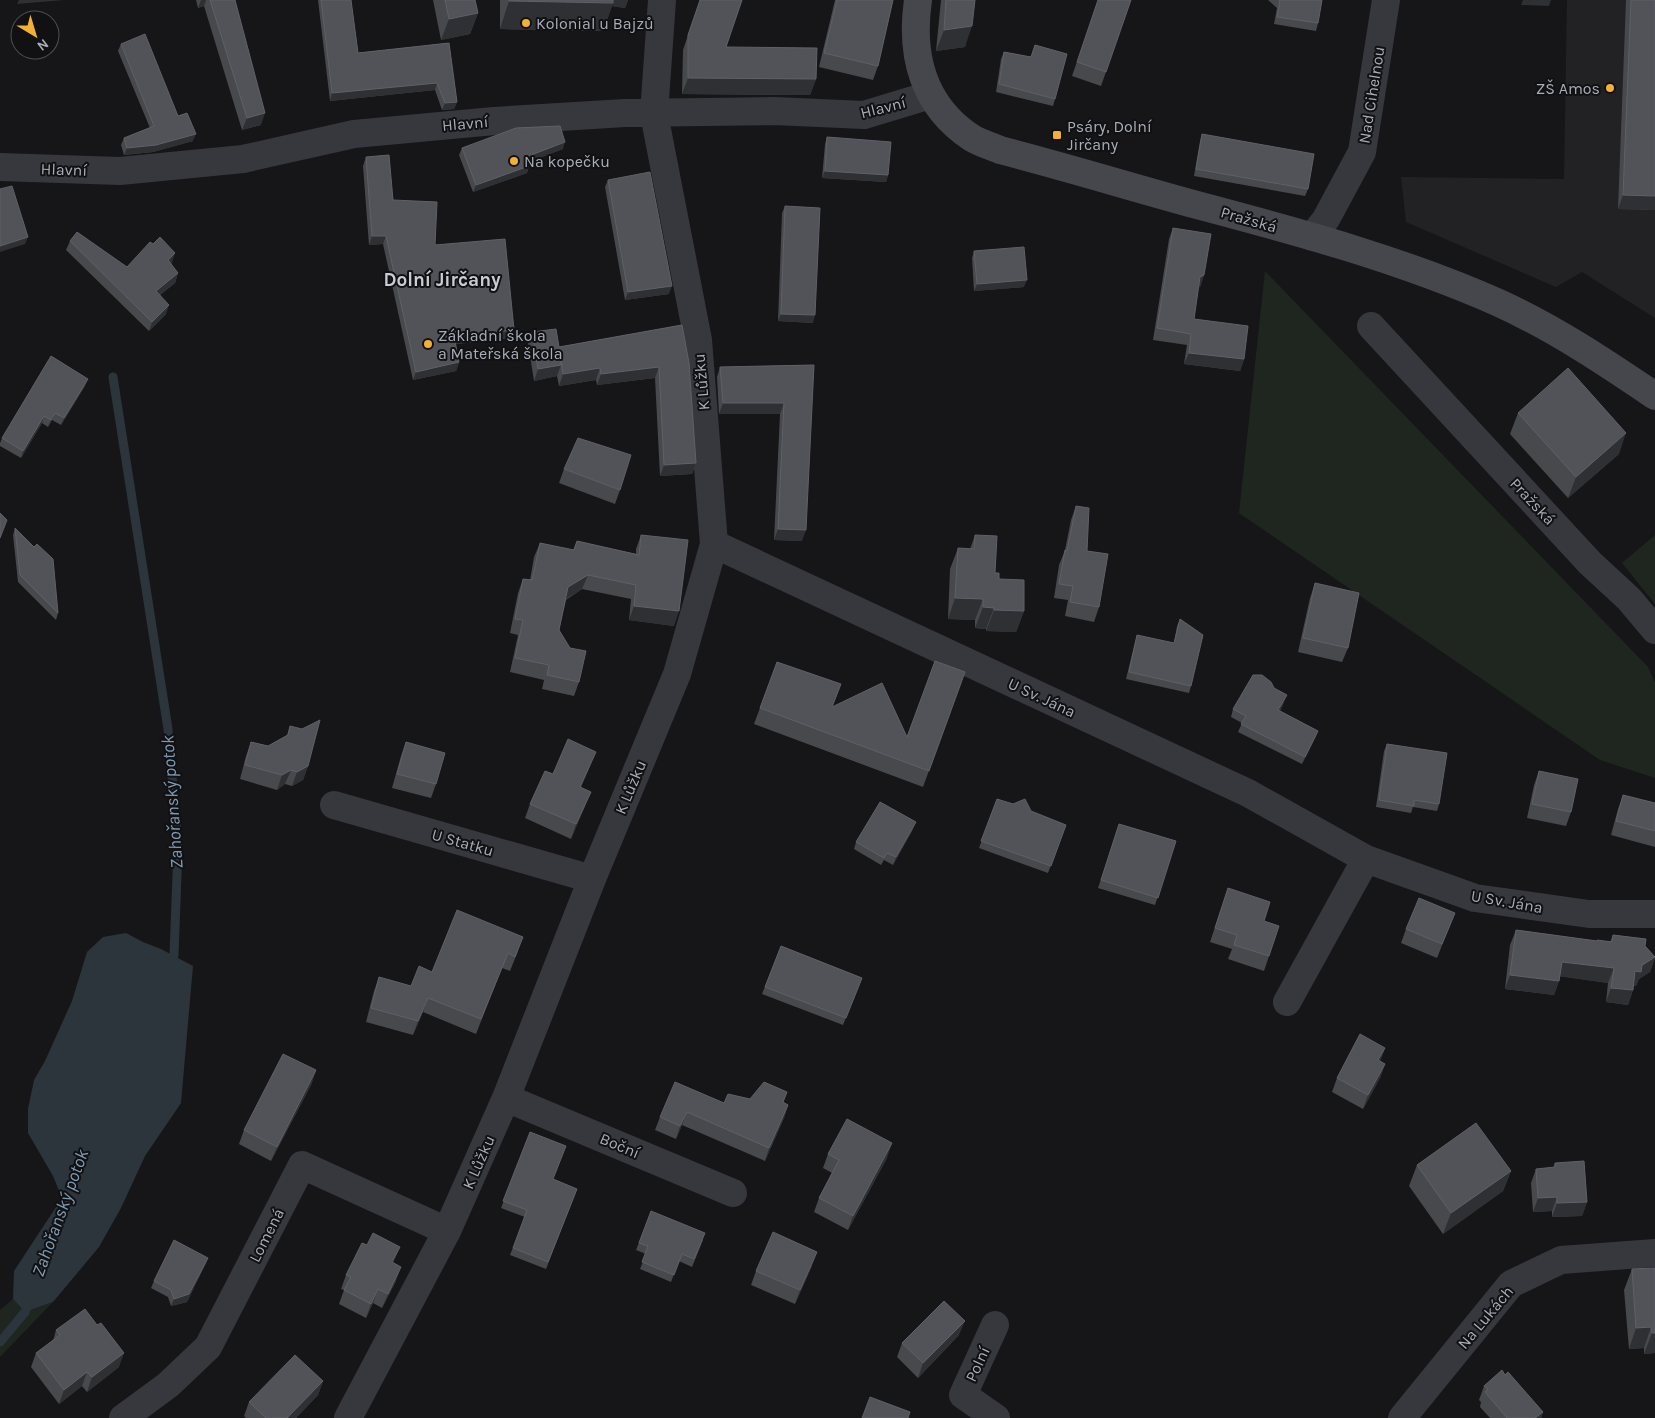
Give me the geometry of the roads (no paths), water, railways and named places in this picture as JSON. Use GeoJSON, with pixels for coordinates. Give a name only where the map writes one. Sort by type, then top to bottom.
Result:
{"type":"FeatureCollection","features":[{"type":"Feature","properties":{"kind":"main road","name":"Pražská"},"geometry":{"type":"LineString","coordinates":[[918,0],[916,17],[919,64],[930,95],[955,125],[973,139],[1000,150],[1312,237],[1414,270],[1499,303],[1535,320],[1584,348],[1655,396]]}},
{"type":"Feature","properties":{"kind":"street","name":"K Lůžku"},"geometry":{"type":"LineString","coordinates":[[348,1418],[447,1231],[506,1098],[592,879],[677,674],[714,544],[698,340],[654,114],[662,0]]}},
{"type":"Feature","properties":{"kind":"street","name":"Nad Cihelnou"},"geometry":{"type":"LineString","coordinates":[[1312,237],[1326,219],[1362,152],[1386,0]]}},
{"type":"Feature","properties":{"kind":"street","name":"Hlavní"},"geometry":{"type":"LineString","coordinates":[[0,167],[120,171],[243,159],[354,134],[494,121],[625,113],[774,111],[864,115],[930,95]]}},
{"type":"Feature","properties":{"kind":"street","name":"Pražská"},"geometry":{"type":"LineString","coordinates":[[1371,326],[1583,555],[1629,599],[1655,630]]}},
{"type":"Feature","properties":{"kind":"street","name":"U Sv. Jána"},"geometry":{"type":"LineString","coordinates":[[714,544],[1248,793],[1366,859],[1475,898],[1589,914],[1655,914]]}},
{"type":"Feature","properties":{"kind":"street","name":"U Statku"},"geometry":{"type":"LineString","coordinates":[[334,805],[592,879]]}},
{"type":"Feature","properties":{"kind":"street"},"geometry":{"type":"LineString","coordinates":[[1287,1002],[1366,859]]}},
{"type":"Feature","properties":{"kind":"street","name":"Boční"},"geometry":{"type":"LineString","coordinates":[[506,1098],[733,1192]]}},
{"type":"Feature","properties":{"kind":"street","name":"Lomená"},"geometry":{"type":"LineString","coordinates":[[123,1418],[168,1385],[208,1347],[302,1165],[447,1231]]}},
{"type":"Feature","properties":{"kind":"street","name":"Na Lukách"},"geometry":{"type":"LineString","coordinates":[[1402,1418],[1510,1284],[1561,1260],[1655,1253]]}},
{"type":"Feature","properties":{"kind":"street","name":"Polní"},"geometry":{"type":"LineString","coordinates":[[995,1325],[964,1394],[996,1418]]}},
{"type":"Feature","properties":{"kind":"water"},"geometry":{"type":"Polygon","coordinates":[[[126,933],[193,966],[181,1103],[145,1156],[121,1208],[99,1247],[53,1302],[25,1312],[13,1299],[14,1271],[62,1198],[53,1176],[28,1133],[28,1109],[34,1080],[45,1061],[72,1001],[87,952],[103,937],[126,933]]]}},
{"type":"Feature","properties":{"kind":"waterway","name":"Zahořanský potok"},"geometry":{"type":"LineString","coordinates":[[113,377],[168,729],[178,848],[174,955],[169,965]]}},
{"type":"Feature","properties":{"kind":"waterway","name":"Zahořanský potok"},"geometry":{"type":"LineString","coordinates":[[0,1342],[25,1312],[29,1302]]}},
{"type":"Feature","properties":{"kind":"place","name":"Kolonial u Bajzů"},"geometry":{"type":"Point","coordinates":[526,23]}},
{"type":"Feature","properties":{"kind":"place","name":"ZŠ Amos"},"geometry":{"type":"Point","coordinates":[1610,88]}},
{"type":"Feature","properties":{"kind":"place","name":"Psáry, Dolní Jirčany"},"geometry":{"type":"Point","coordinates":[1057,135]}},
{"type":"Feature","properties":{"kind":"place","name":"Na kopečku"},"geometry":{"type":"Point","coordinates":[514,161]}},
{"type":"Feature","properties":{"kind":"place","name":"Základní škola a Mateřská škola"},"geometry":{"type":"Point","coordinates":[428,344]}},
{"type":"Feature","properties":{"kind":"district","name":"Dolní Jirčany"},"geometry":{"type":"Point","coordinates":[442,279]}}]}
